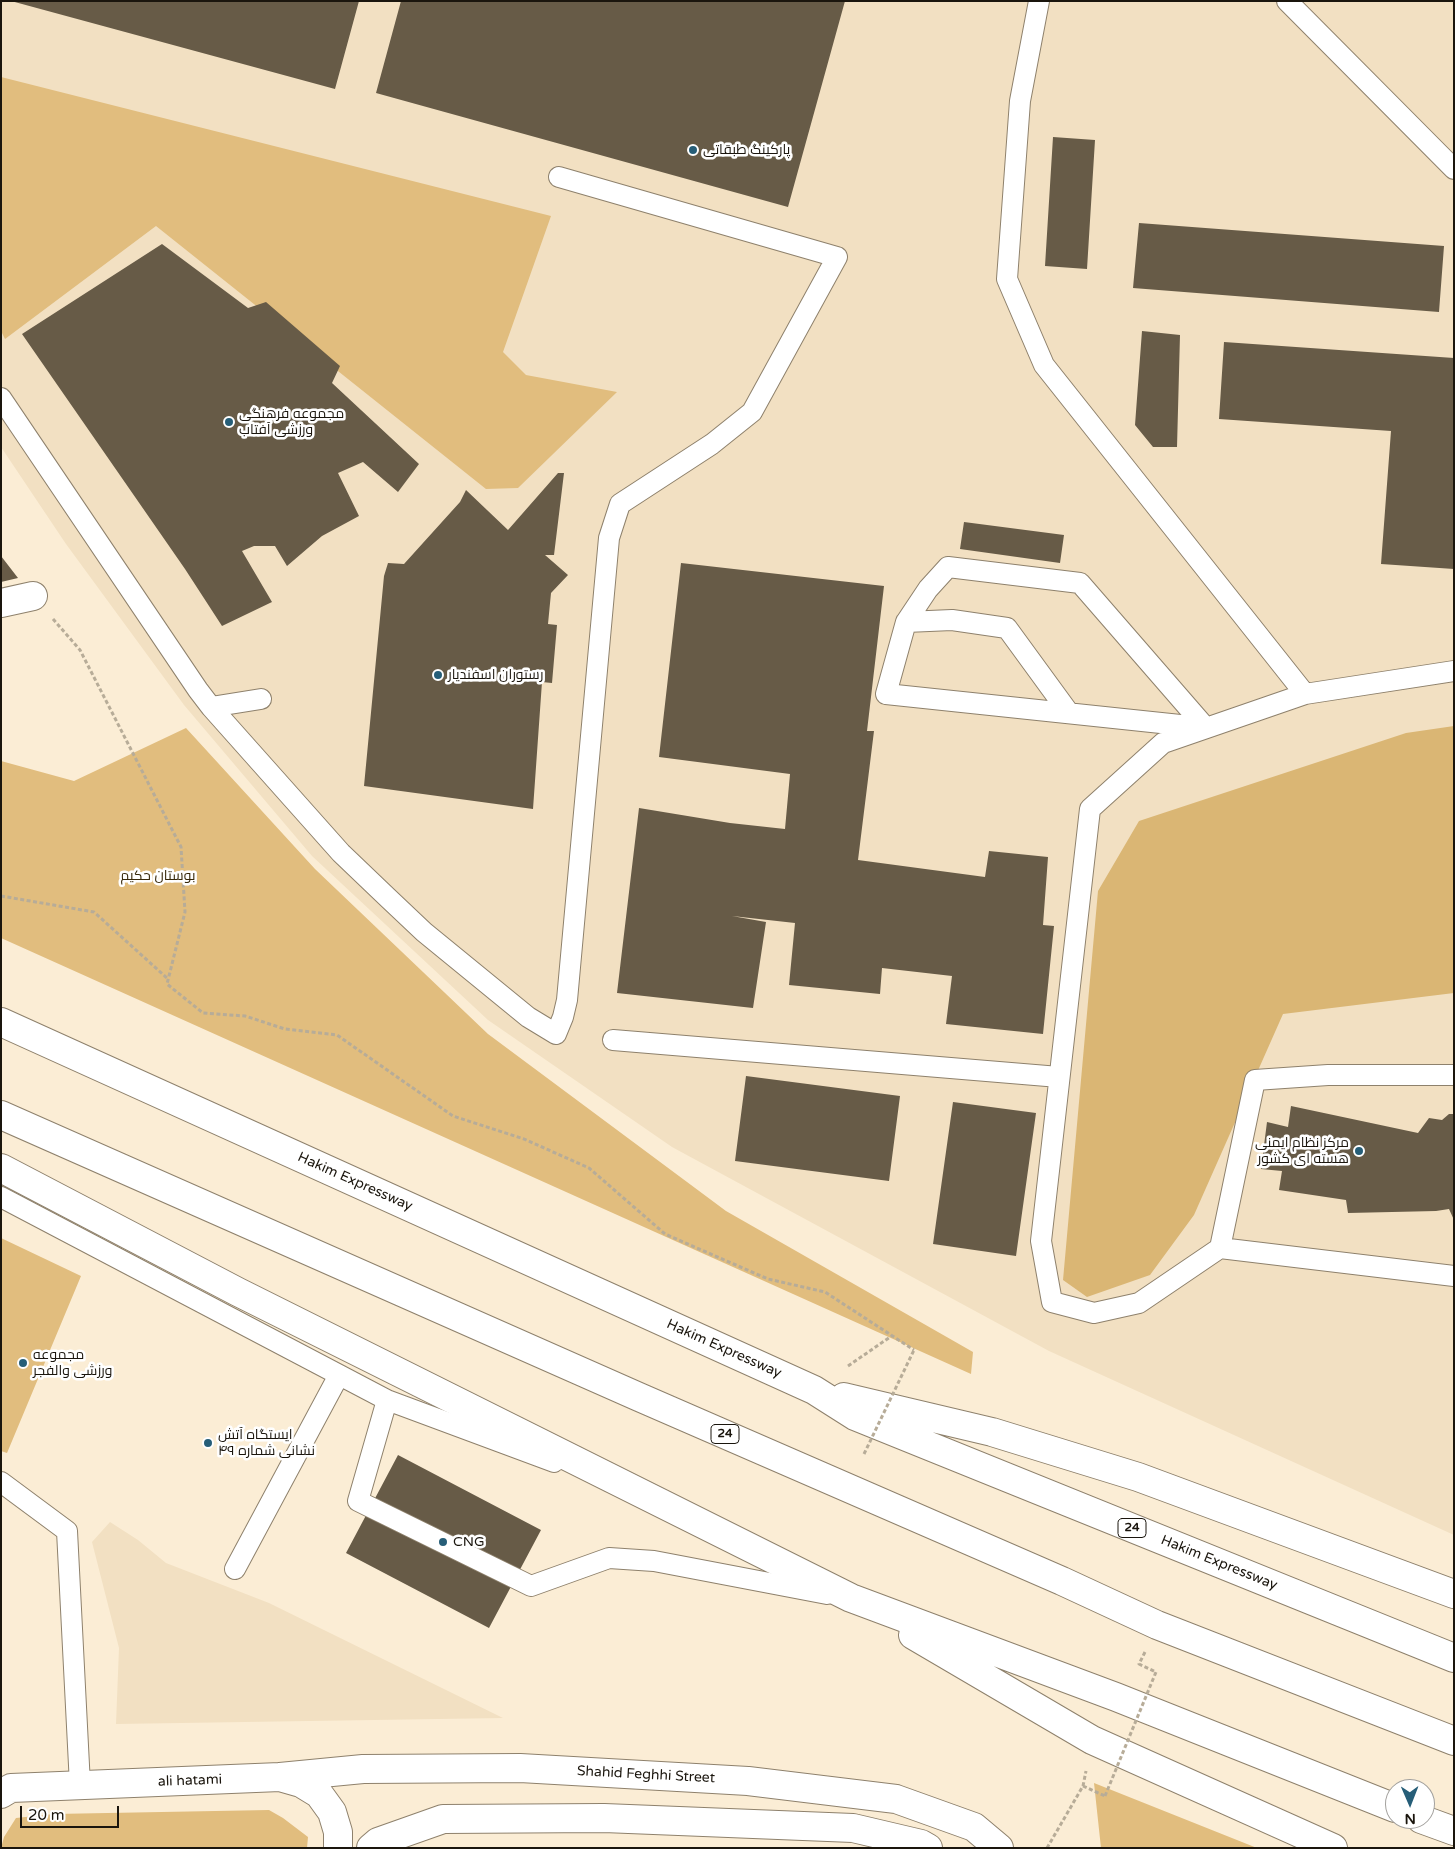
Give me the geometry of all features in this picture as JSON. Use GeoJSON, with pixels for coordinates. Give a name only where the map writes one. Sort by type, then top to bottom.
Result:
{"type":"FeatureCollection","features":[{"type":"Feature","properties":{"kind":"main road"},"geometry":{"type":"LineString","coordinates":[[1,603],[33,596]]}},
{"type":"Feature","properties":{"kind":"main road","name":"Hakim Expressway"},"geometry":{"type":"LineString","coordinates":[[1,1022],[814,1390],[855,1416],[1454,1658]]}},
{"type":"Feature","properties":{"kind":"main road","name":"24"},"geometry":{"type":"LineString","coordinates":[[1,1115],[630,1393],[1062,1581],[1157,1625],[1454,1741]]}},
{"type":"Feature","properties":{"kind":"main road"},"geometry":{"type":"LineString","coordinates":[[1,1168],[238,1292],[851,1598],[1092,1740],[1333,1848]]}},
{"type":"Feature","properties":{"kind":"main road"},"geometry":{"type":"LineString","coordinates":[[814,1390],[992,1432],[1138,1477],[1454,1594]]}},
{"type":"Feature","properties":{"kind":"main road"},"geometry":{"type":"LineString","coordinates":[[851,1598],[1116,1697],[1385,1804]]}},
{"type":"Feature","properties":{"kind":"main road","name":"Shahid Feghhi Street"},"geometry":{"type":"LineString","coordinates":[[280,1778],[363,1770],[520,1768],[748,1781],[896,1799],[974,1827],[999,1848]]}},
{"type":"Feature","properties":{"kind":"main road","name":"ali hatami"},"geometry":{"type":"LineString","coordinates":[[4,1789],[280,1778],[301,1783],[319,1794],[332,1812],[338,1832],[338,1848]]}},
{"type":"Feature","properties":{"kind":"main road"},"geometry":{"type":"LineString","coordinates":[[371,1848],[378,1842],[443,1819],[604,1818],[853,1828],[922,1844],[928,1848]]}},
{"type":"Feature","properties":{"kind":"main road"},"geometry":{"type":"LineString","coordinates":[[1435,1824],[1454,1831]]}},
{"type":"Feature","properties":{"kind":"lane"},"geometry":{"type":"LineString","coordinates":[[1039,1],[1020,102],[1007,279],[1044,365],[1305,694]]}},
{"type":"Feature","properties":{"kind":"lane"},"geometry":{"type":"LineString","coordinates":[[1287,1],[1454,169]]}},
{"type":"Feature","properties":{"kind":"lane"},"geometry":{"type":"LineString","coordinates":[[1,398],[198,690],[341,853],[424,932],[528,1017],[556,1034],[567,1000],[609,538],[620,504],[712,444],[752,412],[837,257],[559,177]]}},
{"type":"Feature","properties":{"kind":"lane"},"geometry":{"type":"LineString","coordinates":[[948,567],[1080,583],[1206,728],[1069,713],[886,694],[906,622],[928,589],[948,567]]}},
{"type":"Feature","properties":{"kind":"lane"},"geometry":{"type":"LineString","coordinates":[[906,622],[952,620],[1007,628],[1069,713]]}},
{"type":"Feature","properties":{"kind":"lane"},"geometry":{"type":"LineString","coordinates":[[1454,671],[1305,694],[1163,743],[1090,809],[1041,1241],[1052,1302],[1094,1313],[1139,1303],[1220,1248],[1454,1276]]}},
{"type":"Feature","properties":{"kind":"lane"},"geometry":{"type":"LineString","coordinates":[[212,706],[261,699]]}},
{"type":"Feature","properties":{"kind":"lane"},"geometry":{"type":"LineString","coordinates":[[613,1040],[1060,1077]]}},
{"type":"Feature","properties":{"kind":"lane"},"geometry":{"type":"LineString","coordinates":[[1220,1248],[1255,1080],[1328,1075],[1454,1075]]}},
{"type":"Feature","properties":{"kind":"lane"},"geometry":{"type":"LineString","coordinates":[[1,1197],[386,1400],[644,1495]]}},
{"type":"Feature","properties":{"kind":"lane"},"geometry":{"type":"LineString","coordinates":[[235,1569],[339,1375]]}},
{"type":"Feature","properties":{"kind":"lane"},"geometry":{"type":"LineString","coordinates":[[386,1400],[358,1501],[531,1586],[609,1558],[654,1561],[851,1598]]}},
{"type":"Feature","properties":{"kind":"lane"},"geometry":{"type":"LineString","coordinates":[[1,1482],[67,1530],[80,1785]]}},
{"type":"Feature","properties":{"kind":"path"},"geometry":{"type":"LineString","coordinates":[[33,596],[80,650],[181,847],[185,912],[167,984],[203,1013],[245,1016],[285,1029],[337,1035],[453,1116],[524,1139],[589,1168],[665,1234],[768,1279],[826,1292],[893,1335],[914,1350],[864,1454]]}},
{"type":"Feature","properties":{"kind":"path"},"geometry":{"type":"LineString","coordinates":[[1,896],[94,912],[168,979]]}},
{"type":"Feature","properties":{"kind":"path"},"geometry":{"type":"LineString","coordinates":[[814,1390],[893,1335]]}},
{"type":"Feature","properties":{"kind":"path"},"geometry":{"type":"LineString","coordinates":[[1047,1848],[1083,1786],[1104,1796],[1156,1672],[1139,1664]]}},
{"type":"Feature","properties":{"kind":"shaded area"},"geometry":{"type":"Polygon","coordinates":[[[1,1],[1454,1],[1454,1535],[1049,1351],[672,1147],[488,1020],[312,856],[184,705],[66,544],[1,447],[1,1]]]}},
{"type":"Feature","properties":{"kind":"shaded area"},"geometry":{"type":"Polygon","coordinates":[[[1454,726],[1454,993],[1283,1014],[1194,1215],[1150,1275],[1087,1297],[1063,1280],[1098,891],[1139,821],[1406,733],[1454,726]]]}},
{"type":"Feature","properties":{"kind":"shaded area"},"geometry":{"type":"Polygon","coordinates":[[[110,1522],[138,1540],[166,1563],[269,1603],[503,1718],[116,1724],[119,1648],[92,1542],[110,1522]]]}},
{"type":"Feature","properties":{"kind":"green space"},"geometry":{"type":"Polygon","coordinates":[[[1,77],[551,216],[503,352],[526,375],[617,392],[518,488],[486,489],[156,226],[5,339],[1,331],[1,77]]]}},
{"type":"Feature","properties":{"kind":"green space","name":"بوستان حکیم"},"geometry":{"type":"Polygon","coordinates":[[[186,728],[315,869],[488,1034],[726,1211],[973,1352],[971,1374],[1,938],[1,761],[74,781],[186,728]]]}},
{"type":"Feature","properties":{"kind":"green space","name":"مجموعه ورزشی والفجر"},"geometry":{"type":"Polygon","coordinates":[[[1,1238],[81,1276],[7,1453],[1,1451],[1,1238]]]}},
{"type":"Feature","properties":{"kind":"green space"},"geometry":{"type":"Polygon","coordinates":[[[1094,1783],[1257,1848],[1101,1848],[1094,1783]]]}},
{"type":"Feature","properties":{"kind":"green space"},"geometry":{"type":"Polygon","coordinates":[[[269,1810],[308,1837],[307,1848],[1,1848],[4,1837],[16,1818],[54,1814],[269,1810]]]}},
{"type":"Feature","properties":{"kind":"building"},"geometry":{"type":"Polygon","coordinates":[[[11,1],[359,1],[335,89],[11,1]]]}},
{"type":"Feature","properties":{"kind":"building","name":"پارکینگ طبقاتی"},"geometry":{"type":"Polygon","coordinates":[[[401,1],[845,1],[788,207],[376,93],[401,1]]]}},
{"type":"Feature","properties":{"kind":"building"},"geometry":{"type":"Polygon","coordinates":[[[1053,137],[1095,140],[1087,269],[1045,266],[1053,137]]]}},
{"type":"Feature","properties":{"kind":"building"},"geometry":{"type":"Polygon","coordinates":[[[1139,223],[1444,246],[1439,312],[1133,288],[1139,223]]]}},
{"type":"Feature","properties":{"kind":"building","name":"مجموعه فرهنگی ورزشی آفتاب"},"geometry":{"type":"Polygon","coordinates":[[[162,244],[248,308],[266,302],[340,366],[332,383],[419,464],[398,492],[363,462],[338,473],[359,516],[322,536],[287,566],[275,546],[254,546],[242,551],[272,602],[222,626],[185,569],[22,334],[162,244]]]}},
{"type":"Feature","properties":{"kind":"building"},"geometry":{"type":"Polygon","coordinates":[[[1142,331],[1180,335],[1177,447],[1153,447],[1135,425],[1142,331]]]}},
{"type":"Feature","properties":{"kind":"building"},"geometry":{"type":"Polygon","coordinates":[[[1224,342],[1454,358],[1454,569],[1381,564],[1391,431],[1219,419],[1224,342]]]}},
{"type":"Feature","properties":{"kind":"building"},"geometry":{"type":"Polygon","coordinates":[[[558,473],[564,473],[554,555],[545,555],[568,575],[551,593],[548,624],[557,625],[552,683],[542,682],[533,809],[364,786],[384,576],[388,563],[404,564],[460,502],[466,490],[508,530],[558,473]]]}},
{"type":"Feature","properties":{"kind":"building"},"geometry":{"type":"Polygon","coordinates":[[[964,522],[1064,535],[1060,563],[960,549],[964,522]]]}},
{"type":"Feature","properties":{"kind":"building"},"geometry":{"type":"Polygon","coordinates":[[[1,556],[18,578],[1,582],[1,556]]]}},
{"type":"Feature","properties":{"kind":"building"},"geometry":{"type":"Polygon","coordinates":[[[681,563],[884,586],[867,731],[874,731],[858,860],[985,877],[989,851],[1048,857],[1043,925],[1054,926],[1043,1034],[946,1024],[952,976],[882,968],[880,994],[789,985],[795,923],[732,916],[766,922],[753,1008],[617,993],[639,808],[730,823],[785,829],[790,774],[659,757],[681,563]]]}},
{"type":"Feature","properties":{"kind":"building"},"geometry":{"type":"Polygon","coordinates":[[[746,1076],[900,1096],[889,1181],[735,1161],[746,1076]]]}},
{"type":"Feature","properties":{"kind":"building"},"geometry":{"type":"Polygon","coordinates":[[[953,1102],[1036,1113],[1016,1256],[933,1244],[953,1102]]]}},
{"type":"Feature","properties":{"kind":"building","name":"مرکز نظام ایمنی هسته ای کشور"},"geometry":{"type":"Polygon","coordinates":[[[1291,1106],[1418,1133],[1429,1118],[1442,1120],[1449,1114],[1454,1114],[1454,1220],[1449,1209],[1348,1213],[1346,1200],[1279,1190],[1282,1171],[1261,1169],[1267,1122],[1288,1127],[1291,1106]]]}},
{"type":"Feature","properties":{"kind":"building","name":"CNG"},"geometry":{"type":"Polygon","coordinates":[[[398,1455],[541,1530],[489,1628],[346,1553],[398,1455]]]}},
{"type":"Feature","properties":{"kind":"place","name":"پارکینگ طبقاتی"},"geometry":{"type":"Point","coordinates":[693,150]}},
{"type":"Feature","properties":{"kind":"place","name":"مجموعه فرهنگی ورزشی آفتاب"},"geometry":{"type":"Point","coordinates":[229,422]}},
{"type":"Feature","properties":{"kind":"place","name":"رستوران اسفندیار"},"geometry":{"type":"Point","coordinates":[438,675]}},
{"type":"Feature","properties":{"kind":"place","name":"مرکز نظام ایمنی هسته ای کشور"},"geometry":{"type":"Point","coordinates":[1359,1151]}},
{"type":"Feature","properties":{"kind":"place","name":"مجموعه ورزشی والفجر"},"geometry":{"type":"Point","coordinates":[23,1363]}},
{"type":"Feature","properties":{"kind":"place","name":"ایستگاه آتش نشانی شماره ۴۹"},"geometry":{"type":"Point","coordinates":[208,1443]}},
{"type":"Feature","properties":{"kind":"place","name":"CNG"},"geometry":{"type":"Point","coordinates":[443,1542]}}]}
